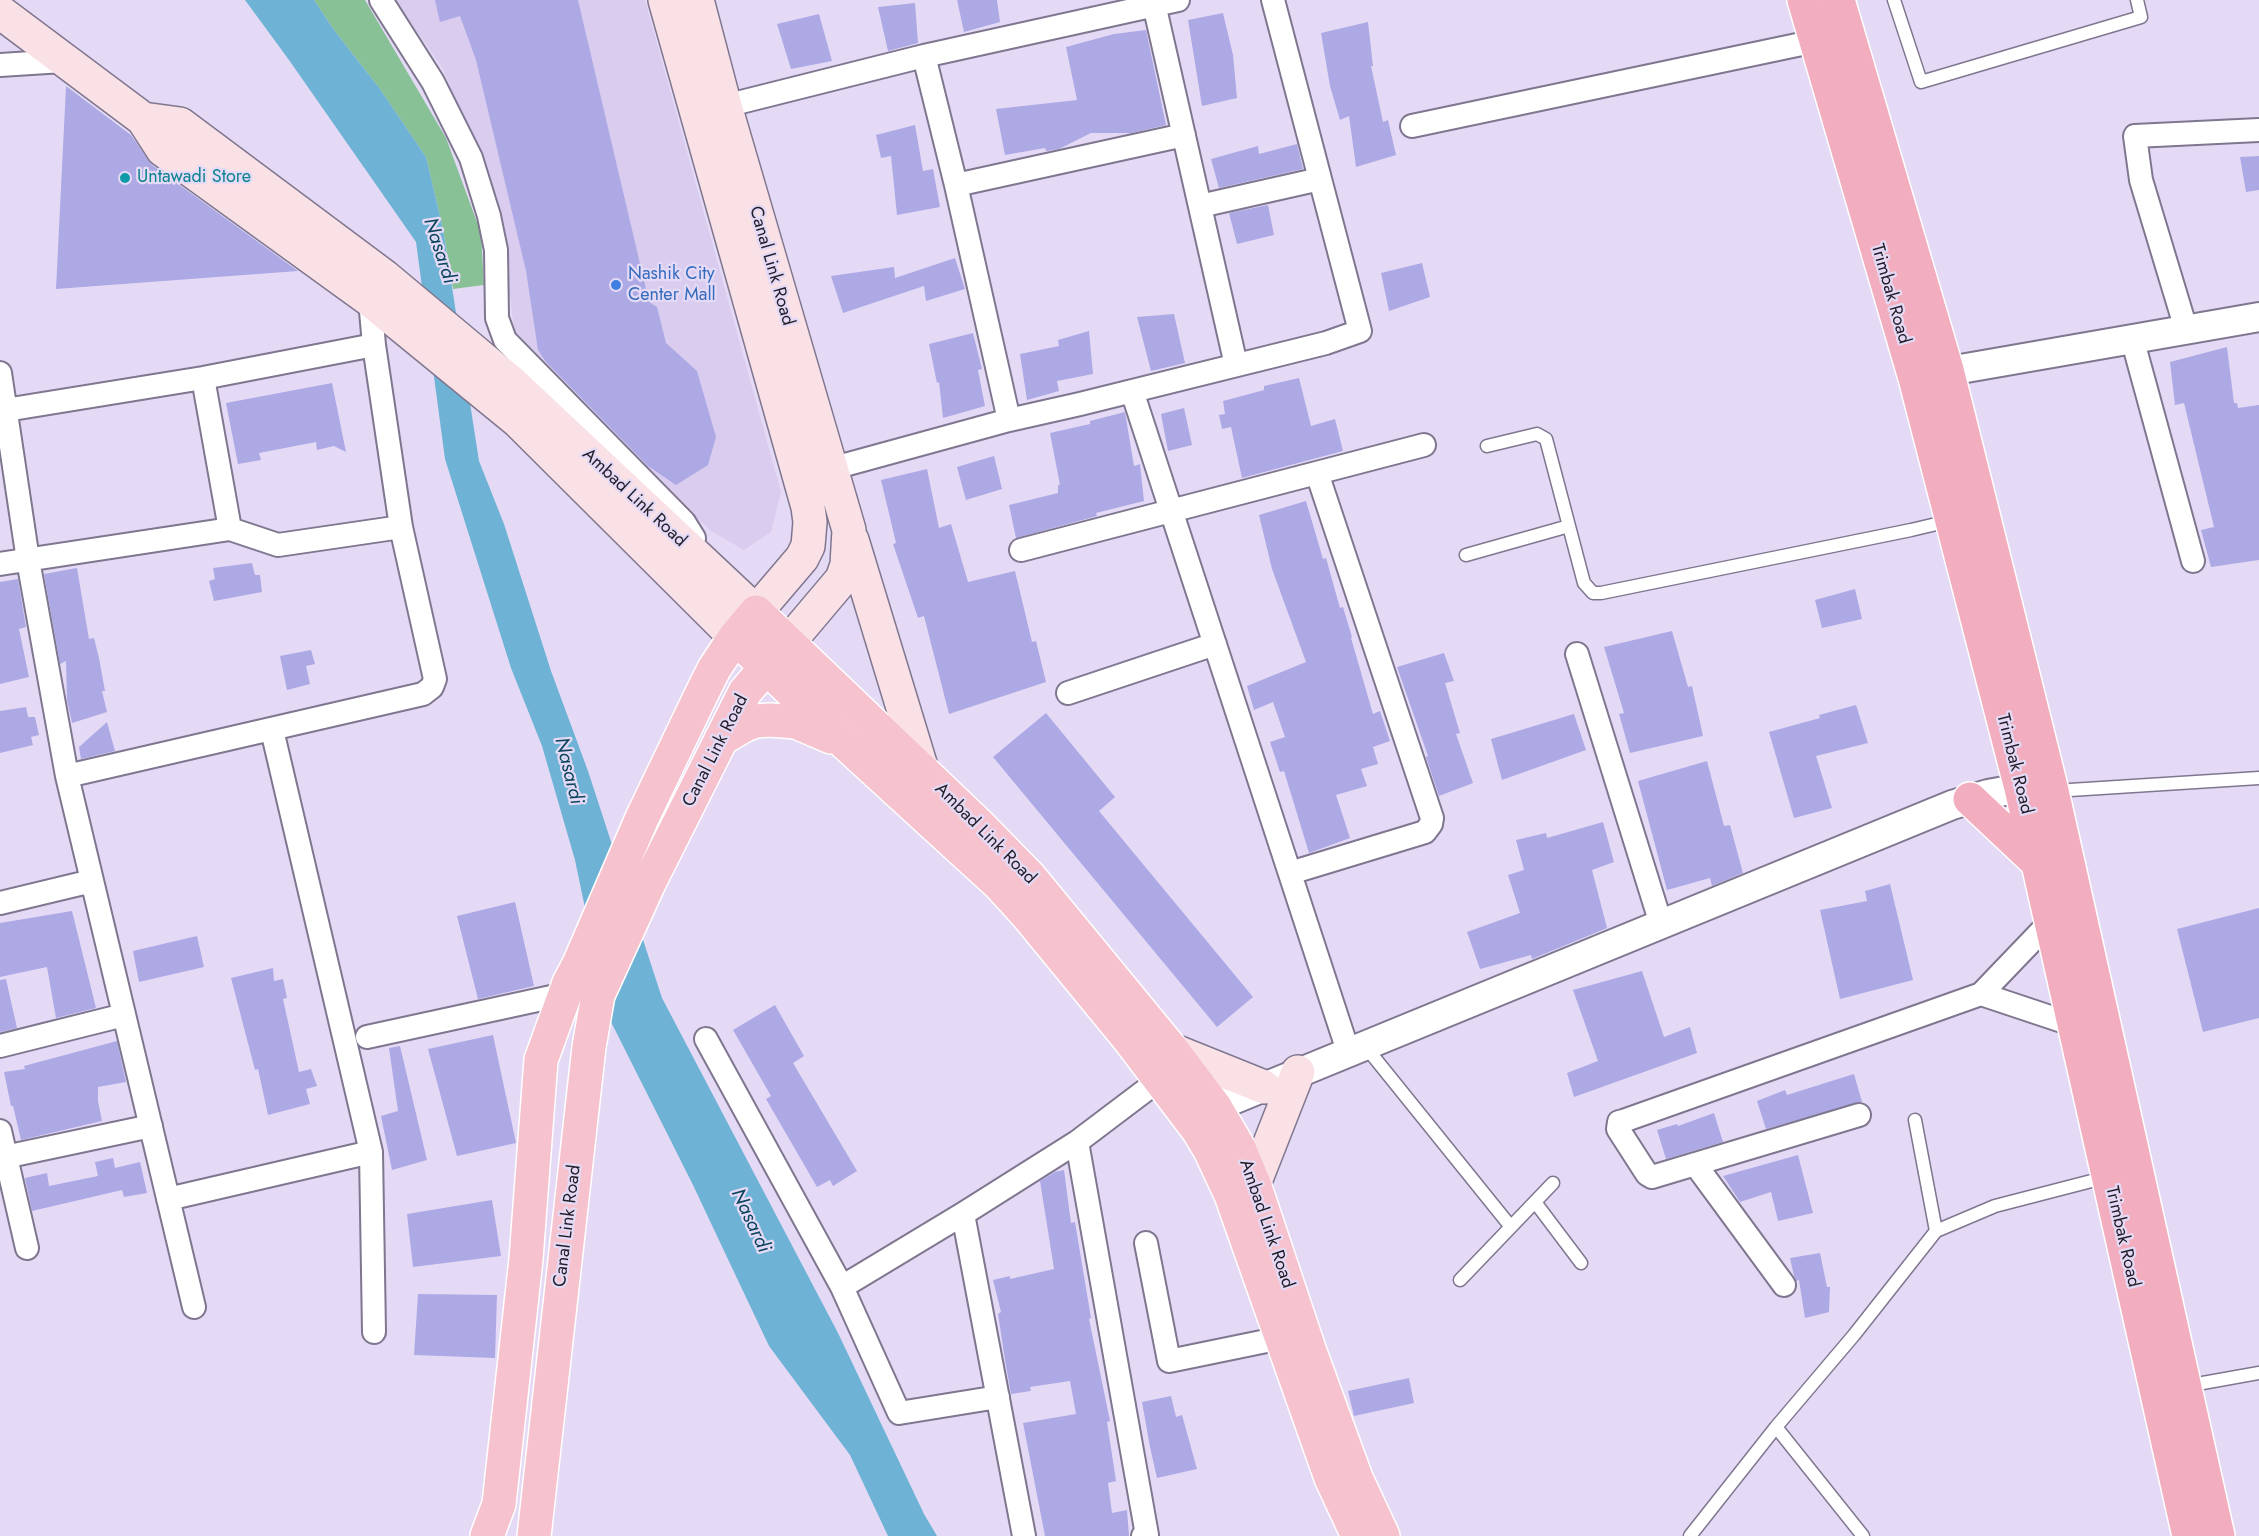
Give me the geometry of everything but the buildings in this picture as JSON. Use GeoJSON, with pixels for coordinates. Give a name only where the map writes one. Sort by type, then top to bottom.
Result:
{"type":"FeatureCollection","features":[{"type":"Feature","properties":{"kind":"highway","name":"Trimbak Road"},"geometry":{"type":"LineString","coordinates":[[1804,0],[1915,378],[1950,520],[2036,789],[2037,863],[2189,1536]]}},
{"type":"Feature","properties":{"kind":"highway","name":"Trimbak Road"},"geometry":{"type":"LineString","coordinates":[[1838,0],[1947,370],[2036,789],[2185,1387],[2218,1536]]}},
{"type":"Feature","properties":{"kind":"highway"},"geometry":{"type":"LineString","coordinates":[[1970,799],[2037,863]]}},
{"type":"Feature","properties":{"kind":"main road","name":"Canal Link Road"},"geometry":{"type":"LineString","coordinates":[[487,1536],[501,1492],[526,1259],[541,1060],[565,994],[625,858],[706,685],[745,625],[802,558],[808,546],[810,533],[808,507],[665,0]]}},
{"type":"Feature","properties":{"kind":"main road","name":"Canal Link Road"},"geometry":{"type":"LineString","coordinates":[[534,1536],[589,1047],[598,995],[650,881],[745,692],[842,579],[847,565],[849,530],[725,106],[697,0]]}},
{"type":"Feature","properties":{"kind":"main road"},"geometry":{"type":"LineString","coordinates":[[0,12],[143,119],[180,124],[378,288]]}},
{"type":"Feature","properties":{"kind":"main road","name":"Ambad Link Road"},"geometry":{"type":"LineString","coordinates":[[378,288],[513,384],[659,509],[709,568],[745,625],[766,668],[999,884],[1171,1064]]}},
{"type":"Feature","properties":{"kind":"main road","name":"Ambad Link Road"},"geometry":{"type":"LineString","coordinates":[[378,288],[396,320],[518,421],[745,625],[788,643],[980,826],[1029,876],[1171,1064],[1202,1112],[1239,1148],[1254,1184],[1356,1478],[1383,1536]]}},
{"type":"Feature","properties":{"kind":"main road"},"geometry":{"type":"LineString","coordinates":[[849,530],[922,770]]}},
{"type":"Feature","properties":{"kind":"main road"},"geometry":{"type":"LineString","coordinates":[[722,739],[756,721],[784,721],[808,726],[846,744]]}},
{"type":"Feature","properties":{"kind":"main road"},"geometry":{"type":"LineString","coordinates":[[1171,1064],[1264,1087]]}},
{"type":"Feature","properties":{"kind":"main road"},"geometry":{"type":"LineString","coordinates":[[1254,1184],[1298,1072]]}},
{"type":"Feature","properties":{"kind":"main road","name":"Ambad Link Road"},"geometry":{"type":"LineString","coordinates":[[1202,1112],[1210,1150],[1231,1195],[1331,1478],[1358,1536]]}},
{"type":"Feature","properties":{"kind":"street"},"geometry":{"type":"LineString","coordinates":[[381,0],[433,82],[471,158],[489,216],[496,250],[497,318],[505,340],[659,509]]}},
{"type":"Feature","properties":{"kind":"street"},"geometry":{"type":"LineString","coordinates":[[725,106],[924,56],[1178,0]]}},
{"type":"Feature","properties":{"kind":"street"},"geometry":{"type":"LineString","coordinates":[[830,469],[1009,420],[1326,343],[1360,331],[1273,0]]}},
{"type":"Feature","properties":{"kind":"street"},"geometry":{"type":"LineString","coordinates":[[1154,4],[1236,365]]}},
{"type":"Feature","properties":{"kind":"street"},"geometry":{"type":"LineString","coordinates":[[1412,126],[1816,41]]}},
{"type":"Feature","properties":{"kind":"street"},"geometry":{"type":"LineString","coordinates":[[924,56],[956,185],[1009,420]]}},
{"type":"Feature","properties":{"kind":"street"},"geometry":{"type":"LineString","coordinates":[[0,65],[63,61]]}},
{"type":"Feature","properties":{"kind":"street"},"geometry":{"type":"LineString","coordinates":[[2186,329],[2141,180],[2135,136],[2259,130]]}},
{"type":"Feature","properties":{"kind":"street"},"geometry":{"type":"LineString","coordinates":[[956,185],[1184,135]]}},
{"type":"Feature","properties":{"kind":"street"},"geometry":{"type":"LineString","coordinates":[[1200,206],[1320,179]]}},
{"type":"Feature","properties":{"kind":"street"},"geometry":{"type":"LineString","coordinates":[[66,776],[423,694],[432,687],[435,679],[401,527],[374,345],[378,288]]}},
{"type":"Feature","properties":{"kind":"street"},"geometry":{"type":"LineString","coordinates":[[1915,378],[1947,370],[2259,317]]}},
{"type":"Feature","properties":{"kind":"street"},"geometry":{"type":"LineString","coordinates":[[2132,338],[2193,561]]}},
{"type":"Feature","properties":{"kind":"street"},"geometry":{"type":"LineString","coordinates":[[2,411],[203,378],[374,345]]}},
{"type":"Feature","properties":{"kind":"street"},"geometry":{"type":"LineString","coordinates":[[0,373],[2,411],[66,776],[194,1307]]}},
{"type":"Feature","properties":{"kind":"street"},"geometry":{"type":"LineString","coordinates":[[203,378],[230,529]]}},
{"type":"Feature","properties":{"kind":"street"},"geometry":{"type":"LineString","coordinates":[[1132,391],[1290,873],[1356,1048]]}},
{"type":"Feature","properties":{"kind":"street"},"geometry":{"type":"LineString","coordinates":[[1021,550],[1424,445]]}},
{"type":"Feature","properties":{"kind":"street"},"geometry":{"type":"LineString","coordinates":[[1290,873],[1425,832],[1432,818],[1317,473]]}},
{"type":"Feature","properties":{"kind":"street"},"geometry":{"type":"LineString","coordinates":[[0,564],[230,529],[278,545],[401,527]]}},
{"type":"Feature","properties":{"kind":"street"},"geometry":{"type":"LineString","coordinates":[[1068,693],[1215,644]]}},
{"type":"Feature","properties":{"kind":"street"},"geometry":{"type":"LineString","coordinates":[[1578,654],[1661,924]]}},
{"type":"Feature","properties":{"kind":"street"},"geometry":{"type":"LineString","coordinates":[[272,730],[371,1152],[374,1332]]}},
{"type":"Feature","properties":{"kind":"street"},"geometry":{"type":"LineString","coordinates":[[1202,1112],[1970,799],[2036,789]]}},
{"type":"Feature","properties":{"kind":"street"},"geometry":{"type":"LineString","coordinates":[[0,903],[92,881]]}},
{"type":"Feature","properties":{"kind":"street"},"geometry":{"type":"LineString","coordinates":[[1858,1114],[1656,1176],[1649,1176],[1618,1129],[1620,1122],[1981,994],[2051,921]]}},
{"type":"Feature","properties":{"kind":"street"},"geometry":{"type":"LineString","coordinates":[[367,1037],[565,994]]}},
{"type":"Feature","properties":{"kind":"street"},"geometry":{"type":"LineString","coordinates":[[1981,994],[2074,1026]]}},
{"type":"Feature","properties":{"kind":"street"},"geometry":{"type":"LineString","coordinates":[[0,1046],[124,1015]]}},
{"type":"Feature","properties":{"kind":"street"},"geometry":{"type":"LineString","coordinates":[[706,1039],[842,1287],[900,1413],[998,1397]]}},
{"type":"Feature","properties":{"kind":"street"},"geometry":{"type":"LineString","coordinates":[[842,1287],[1077,1142],[1171,1064]]}},
{"type":"Feature","properties":{"kind":"street"},"geometry":{"type":"LineString","coordinates":[[3,1157],[151,1126]]}},
{"type":"Feature","properties":{"kind":"street"},"geometry":{"type":"LineString","coordinates":[[0,1131],[3,1157],[27,1248]]}},
{"type":"Feature","properties":{"kind":"street"},"geometry":{"type":"LineString","coordinates":[[1077,1142],[1147,1535],[1143,1536]]}},
{"type":"Feature","properties":{"kind":"street"},"geometry":{"type":"LineString","coordinates":[[168,1199],[371,1152]]}},
{"type":"Feature","properties":{"kind":"street"},"geometry":{"type":"LineString","coordinates":[[1695,1164],[1784,1285]]}},
{"type":"Feature","properties":{"kind":"street"},"geometry":{"type":"LineString","coordinates":[[963,1214],[1024,1536]]}},
{"type":"Feature","properties":{"kind":"street"},"geometry":{"type":"LineString","coordinates":[[1146,1244],[1169,1361],[1281,1338]]}},
{"type":"Feature","properties":{"kind":"lane"},"geometry":{"type":"LineString","coordinates":[[1894,0],[1921,82],[2141,17],[2137,0]]}},
{"type":"Feature","properties":{"kind":"lane"},"geometry":{"type":"LineString","coordinates":[[1487,446],[1537,434],[1546,439],[1584,583],[1593,593],[1911,530],[1950,520]]}},
{"type":"Feature","properties":{"kind":"lane"},"geometry":{"type":"LineString","coordinates":[[1466,555],[1569,526]]}},
{"type":"Feature","properties":{"kind":"lane"},"geometry":{"type":"LineString","coordinates":[[2036,789],[2259,778]]}},
{"type":"Feature","properties":{"kind":"lane"},"geometry":{"type":"LineString","coordinates":[[1356,1048],[1511,1227]]}},
{"type":"Feature","properties":{"kind":"lane"},"geometry":{"type":"LineString","coordinates":[[1915,1120],[1936,1231]]}},
{"type":"Feature","properties":{"kind":"lane"},"geometry":{"type":"LineString","coordinates":[[1690,1536],[1936,1231],[1995,1206],[2108,1176]]}},
{"type":"Feature","properties":{"kind":"lane"},"geometry":{"type":"LineString","coordinates":[[1460,1280],[1553,1183]]}},
{"type":"Feature","properties":{"kind":"lane"},"geometry":{"type":"LineString","coordinates":[[1535,1202],[1581,1263]]}},
{"type":"Feature","properties":{"kind":"lane"},"geometry":{"type":"LineString","coordinates":[[2185,1387],[2259,1373]]}},
{"type":"Feature","properties":{"kind":"lane"},"geometry":{"type":"LineString","coordinates":[[1776,1427],[1863,1536]]}},
{"type":"Feature","properties":{"kind":"shaded area","name":"Nashik City Center Mall"},"geometry":{"type":"Polygon","coordinates":[[[395,0],[645,0],[781,492],[771,532],[744,550],[711,531],[516,350],[502,220],[443,69],[395,0]]]}},
{"type":"Feature","properties":{"kind":"green space"},"geometry":{"type":"Polygon","coordinates":[[[314,0],[365,0],[446,138],[481,233],[484,285],[453,289],[443,229],[426,157],[380,89],[334,30],[314,0]]]}},
{"type":"Feature","properties":{"kind":"water","name":"Nasardi"},"geometry":{"type":"Polygon","coordinates":[[[245,0],[314,0],[334,30],[380,89],[426,157],[443,229],[479,461],[504,524],[551,671],[588,771],[662,998],[838,1333],[924,1514],[937,1536],[888,1536],[850,1455],[769,1346],[692,1183],[607,1014],[575,860],[542,746],[511,668],[445,459],[416,242],[245,0]]]}},
{"type":"Feature","properties":{"kind":"place","name":"Untawadi Store"},"geometry":{"type":"Point","coordinates":[125,178]}},
{"type":"Feature","properties":{"kind":"place","name":"Nashik City Center Mall"},"geometry":{"type":"Point","coordinates":[616,285]}}]}
